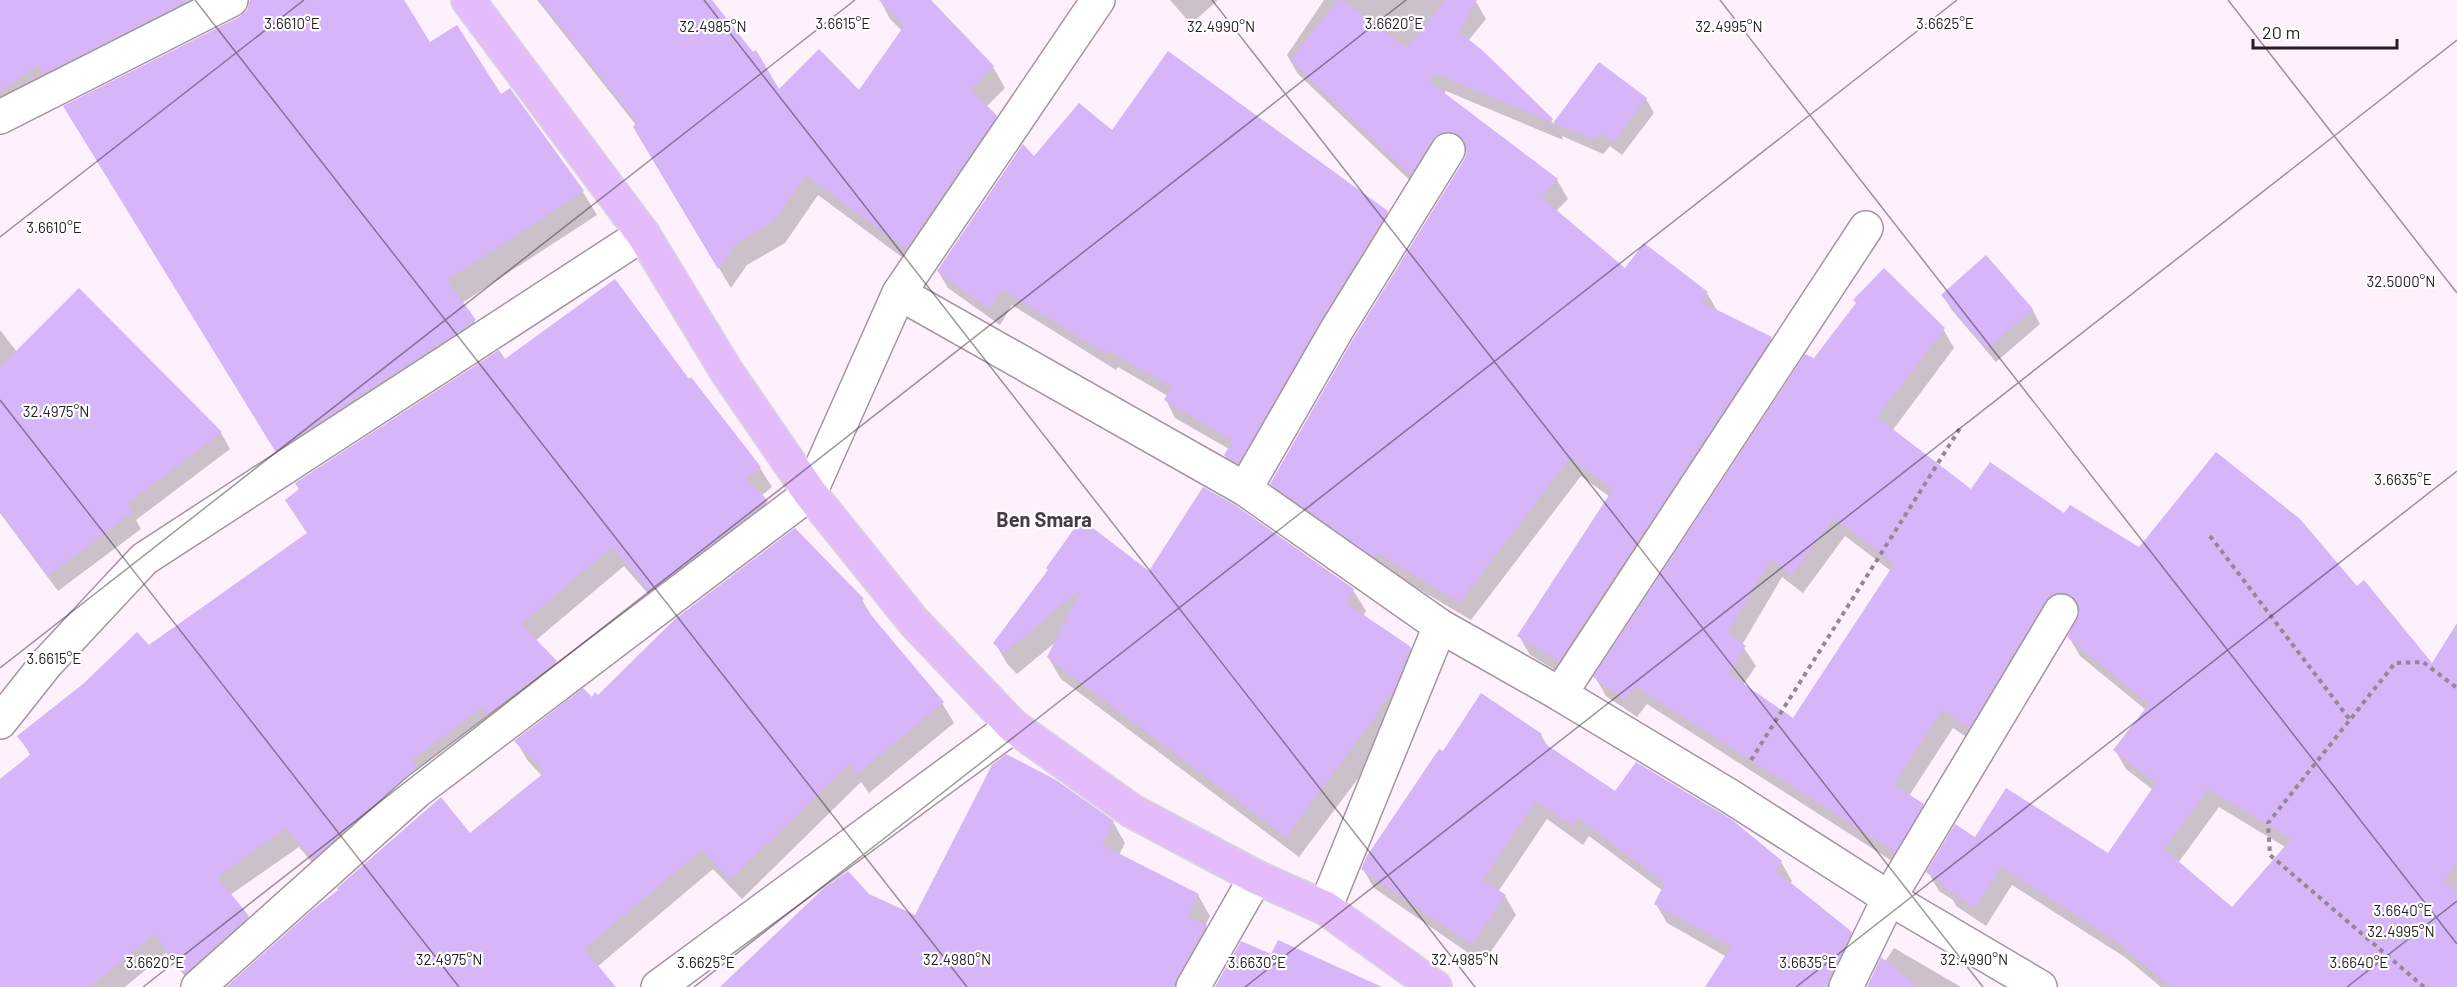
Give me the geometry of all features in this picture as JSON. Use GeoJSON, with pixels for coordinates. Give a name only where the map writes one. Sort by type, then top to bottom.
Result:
{"type":"FeatureCollection","features":[{"type":"Feature","properties":{"kind":"main road"},"geometry":{"type":"LineString","coordinates":[[468,0],[643,234],[727,372],[810,493],[914,621],[1013,726],[1132,811],[1256,877],[1326,908],[1435,987]]}},
{"type":"Feature","properties":{"kind":"street"},"geometry":{"type":"LineString","coordinates":[[0,117],[231,0]]}},
{"type":"Feature","properties":{"kind":"street"},"geometry":{"type":"LineString","coordinates":[[198,987],[417,791],[810,493],[899,293],[1098,0]]}},
{"type":"Feature","properties":{"kind":"street"},"geometry":{"type":"LineString","coordinates":[[1245,489],[1336,331],[1448,150]]}},
{"type":"Feature","properties":{"kind":"street"},"geometry":{"type":"LineString","coordinates":[[1560,694],[1866,228]]}},
{"type":"Feature","properties":{"kind":"street"},"geometry":{"type":"LineString","coordinates":[[0,722],[46,664],[144,559],[643,234]]}},
{"type":"Feature","properties":{"kind":"street"},"geometry":{"type":"LineString","coordinates":[[899,293],[1245,489],[1440,626],[1560,694],[1728,795],[1889,898],[2040,987]]}},
{"type":"Feature","properties":{"kind":"street"},"geometry":{"type":"LineString","coordinates":[[1846,987],[1889,898],[2061,611]]}},
{"type":"Feature","properties":{"kind":"street"},"geometry":{"type":"LineString","coordinates":[[1326,908],[1440,626]]}},
{"type":"Feature","properties":{"kind":"street"},"geometry":{"type":"LineString","coordinates":[[658,987],[1013,726]]}},
{"type":"Feature","properties":{"kind":"street"},"geometry":{"type":"LineString","coordinates":[[1193,987],[1256,877]]}},
{"type":"Feature","properties":{"kind":"path"},"geometry":{"type":"LineString","coordinates":[[1728,795],[1962,425]]}},
{"type":"Feature","properties":{"kind":"path"},"geometry":{"type":"LineString","coordinates":[[2210,536],[2350,720]]}},
{"type":"Feature","properties":{"kind":"path"},"geometry":{"type":"LineString","coordinates":[[2424,987],[2270,855],[2268,823],[2395,663],[2423,662],[2457,688]]}},
{"type":"Feature","properties":{"kind":"building"},"geometry":{"type":"Polygon","coordinates":[[[0,0],[190,0],[43,74],[38,65],[0,91],[0,0]]]}},
{"type":"Feature","properties":{"kind":"building"},"geometry":{"type":"Polygon","coordinates":[[[250,0],[404,0],[430,42],[457,25],[501,94],[510,88],[584,191],[447,280],[476,320],[275,451],[63,106],[239,17],[247,10],[250,0]]]}},
{"type":"Feature","properties":{"kind":"building"},"geometry":{"type":"Polygon","coordinates":[[[540,0],[712,0],[753,52],[756,50],[779,89],[819,49],[859,90],[904,26],[879,0],[931,0],[994,66],[971,89],[997,116],[906,249],[806,175],[773,222],[736,244],[718,269],[633,127],[637,122],[540,0]]]}},
{"type":"Feature","properties":{"kind":"building"},"geometry":{"type":"Polygon","coordinates":[[[1338,0],[1343,0],[1407,48],[1445,0],[1477,0],[1459,32],[1482,50],[1553,119],[1551,122],[1435,73],[1430,82],[1558,179],[1541,197],[1625,268],[1644,243],[1708,292],[1701,302],[1772,337],[1559,661],[1517,636],[1613,489],[1570,458],[1460,602],[1377,553],[1374,557],[1270,484],[1352,341],[1464,160],[1467,151],[1465,142],[1458,134],[1449,131],[1440,133],[1432,140],[1411,175],[1290,60],[1338,0]]]}},
{"type":"Feature","properties":{"kind":"building"},"geometry":{"type":"Polygon","coordinates":[[[1168,51],[1388,211],[1320,321],[1238,464],[1224,455],[1233,441],[1164,400],[1172,387],[1108,350],[1106,354],[1002,289],[989,309],[937,271],[1023,144],[1034,156],[1079,103],[1112,130],[1168,51]]]}},
{"type":"Feature","properties":{"kind":"building"},"geometry":{"type":"Polygon","coordinates":[[[1599,62],[1647,98],[1613,142],[1602,133],[1595,140],[1553,123],[1599,62]]]}},
{"type":"Feature","properties":{"kind":"building"},"geometry":{"type":"Polygon","coordinates":[[[1986,255],[2033,309],[1987,349],[1941,295],[1986,255]]]}},
{"type":"Feature","properties":{"kind":"building"},"geometry":{"type":"Polygon","coordinates":[[[1884,268],[1945,328],[1877,417],[1971,489],[1990,462],[2064,513],[2070,505],[2139,547],[2216,452],[2300,519],[2357,586],[2364,580],[2432,663],[2457,623],[2457,864],[2444,880],[2457,893],[2457,987],[2171,987],[2113,939],[2001,867],[1975,908],[1926,872],[1955,824],[1975,837],[2006,788],[2108,853],[2156,783],[2113,750],[2149,704],[2067,637],[2080,612],[2078,602],[2062,592],[2052,594],[2045,601],[1969,728],[1942,710],[1894,785],[1924,804],[1895,852],[1635,686],[1625,699],[1593,677],[1805,354],[1814,358],[1856,303],[1853,300],[1884,268]],[[1834,518],[1792,575],[1771,559],[1727,633],[1746,646],[1728,673],[1793,718],[1894,564],[1834,518]],[[2208,789],[2164,849],[2232,907],[2291,839],[2208,789]]]}},
{"type":"Feature","properties":{"kind":"building"},"geometry":{"type":"Polygon","coordinates":[[[615,279],[689,379],[691,377],[761,467],[746,478],[768,501],[650,591],[612,547],[521,624],[557,661],[488,714],[481,708],[411,760],[417,767],[312,859],[286,828],[217,877],[249,916],[186,973],[154,934],[90,987],[0,987],[0,779],[31,754],[17,736],[83,684],[137,632],[149,645],[307,533],[285,500],[299,489],[295,483],[499,350],[505,359],[615,279]]]}},
{"type":"Feature","properties":{"kind":"building"},"geometry":{"type":"Polygon","coordinates":[[[79,288],[222,432],[127,504],[133,512],[48,576],[0,511],[0,367],[79,288]]]}},
{"type":"Feature","properties":{"kind":"building"},"geometry":{"type":"Polygon","coordinates":[[[1203,487],[1235,505],[1354,589],[1346,603],[1411,647],[1395,688],[1286,837],[1047,657],[1081,589],[1004,653],[993,643],[1048,570],[1046,568],[1081,519],[1149,571],[1203,487]]]}},
{"type":"Feature","properties":{"kind":"building"},"geometry":{"type":"Polygon","coordinates":[[[795,528],[864,599],[860,602],[944,702],[857,774],[849,764],[730,880],[701,850],[584,949],[616,987],[226,987],[441,797],[470,833],[545,772],[514,741],[583,688],[592,697],[595,692],[598,695],[674,620],[795,528]]]}},
{"type":"Feature","properties":{"kind":"building"},"geometry":{"type":"Polygon","coordinates":[[[1481,693],[1542,734],[1538,739],[1615,791],[1636,762],[1731,819],[1782,861],[1775,870],[1852,932],[1827,987],[1705,987],[1731,947],[1654,904],[1665,883],[1578,818],[1572,826],[1536,801],[1483,880],[1506,895],[1472,945],[1361,869],[1367,856],[1439,749],[1443,751],[1481,693]]]}},
{"type":"Feature","properties":{"kind":"building"},"geometry":{"type":"Polygon","coordinates":[[[1006,754],[1056,780],[1114,821],[1102,845],[1199,894],[1188,917],[1207,925],[1174,987],[720,987],[824,888],[848,871],[869,894],[915,915],[992,765],[1006,754]]]}},
{"type":"Feature","properties":{"kind":"building"},"geometry":{"type":"Polygon","coordinates":[[[1278,940],[1382,987],[1215,987],[1241,941],[1271,954],[1278,940]]]}},
{"type":"Feature","properties":{"kind":"building"},"geometry":{"type":"Polygon","coordinates":[[[1881,957],[1918,987],[1867,987],[1881,957]]]}},
{"type":"Feature","properties":{"kind":"district","name":"Ben Smara"},"geometry":{"type":"Point","coordinates":[1044,519]}}]}
